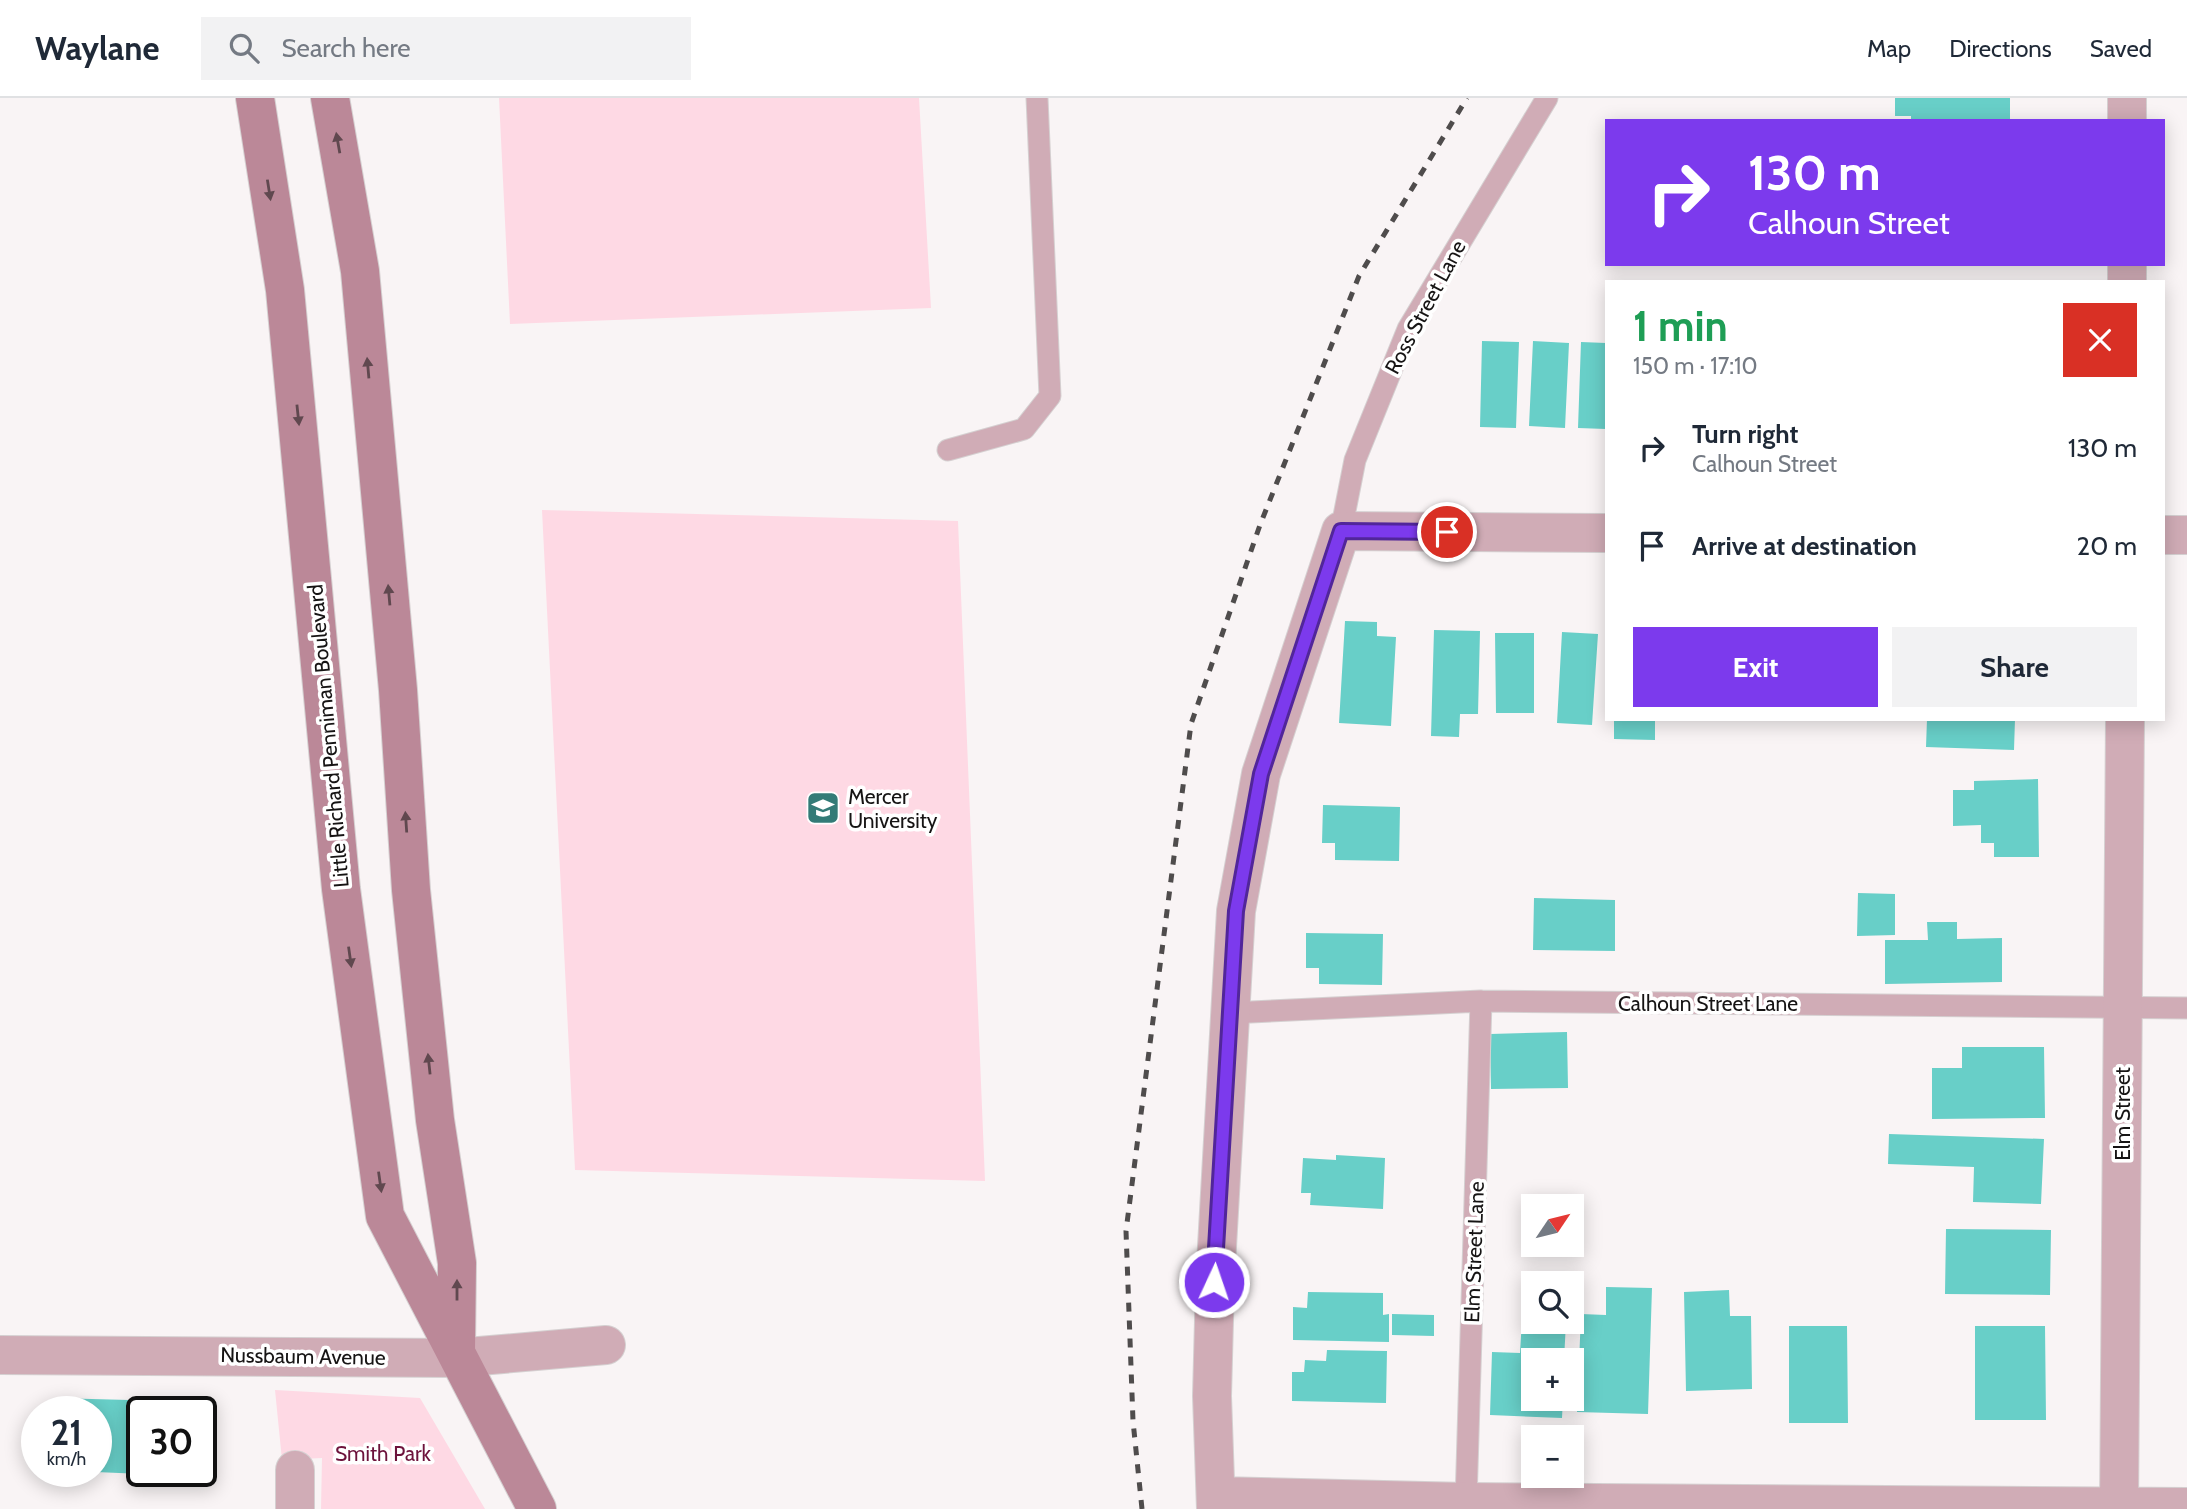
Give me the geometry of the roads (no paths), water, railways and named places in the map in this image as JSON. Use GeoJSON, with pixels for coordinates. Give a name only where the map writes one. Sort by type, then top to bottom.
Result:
{"type":"FeatureCollection","features":[{"type":"Feature","properties":{"kind":"street","name":"Little Richard Penniman Boulevard"},"geometry":{"type":"LineString","coordinates":[[255,98],[285,290],[341,889],[385,1216],[456,1358],[537,1509]]}},
{"type":"Feature","properties":{"kind":"street","name":"Little Richard Penniman Boulevard"},"geometry":{"type":"LineString","coordinates":[[330,98],[360,271],[398,690],[411,890],[435,1120],[457,1263],[456,1358]]}},
{"type":"Feature","properties":{"kind":"street"},"geometry":{"type":"LineString","coordinates":[[2127,98],[2127,119]]}},
{"type":"Feature","properties":{"kind":"street"},"geometry":{"type":"LineString","coordinates":[[1605,533],[1341,531],[1261,774],[1236,911],[1214,1282],[1212,1396],[1216,1503],[2187,1507]]}},
{"type":"Feature","properties":{"kind":"street"},"geometry":{"type":"LineString","coordinates":[[2165,535],[2187,535]]}},
{"type":"Feature","properties":{"kind":"street","name":"Elm Street"},"geometry":{"type":"LineString","coordinates":[[2119,1508],[2125,721]]}},
{"type":"Feature","properties":{"kind":"street","name":"Nussbaum Avenue"},"geometry":{"type":"LineString","coordinates":[[0,1355],[456,1358],[606,1345]]}},
{"type":"Feature","properties":{"kind":"street"},"geometry":{"type":"LineString","coordinates":[[295,1470],[295,1509]]}},
{"type":"Feature","properties":{"kind":"lane"},"geometry":{"type":"LineString","coordinates":[[948,450],[1024,429],[1050,396],[1037,98]]}},
{"type":"Feature","properties":{"kind":"lane","name":"Ross Street Lane"},"geometry":{"type":"LineString","coordinates":[[1341,531],[1356,460],[1408,329],[1547,98]]}},
{"type":"Feature","properties":{"kind":"lane","name":"Calhoun Street Lane"},"geometry":{"type":"LineString","coordinates":[[1230,1013],[1481,1001],[2187,1008]]}},
{"type":"Feature","properties":{"kind":"lane","name":"Elm Street Lane"},"geometry":{"type":"LineString","coordinates":[[1466,1502],[1481,1001]]}},
{"type":"Feature","properties":{"kind":"railway"},"geometry":{"type":"LineString","coordinates":[[1142,1509],[1133,1421],[1126,1231],[1191,724],[1260,525],[1359,276],[1467,98]]}},
{"type":"Feature","properties":{"kind":"place","name":"Mercer University"},"geometry":{"type":"Point","coordinates":[823,808]}},
{"type":"Feature","properties":{"kind":"park label","name":"Smith Park"},"geometry":{"type":"Point","coordinates":[383,1453]}}]}
